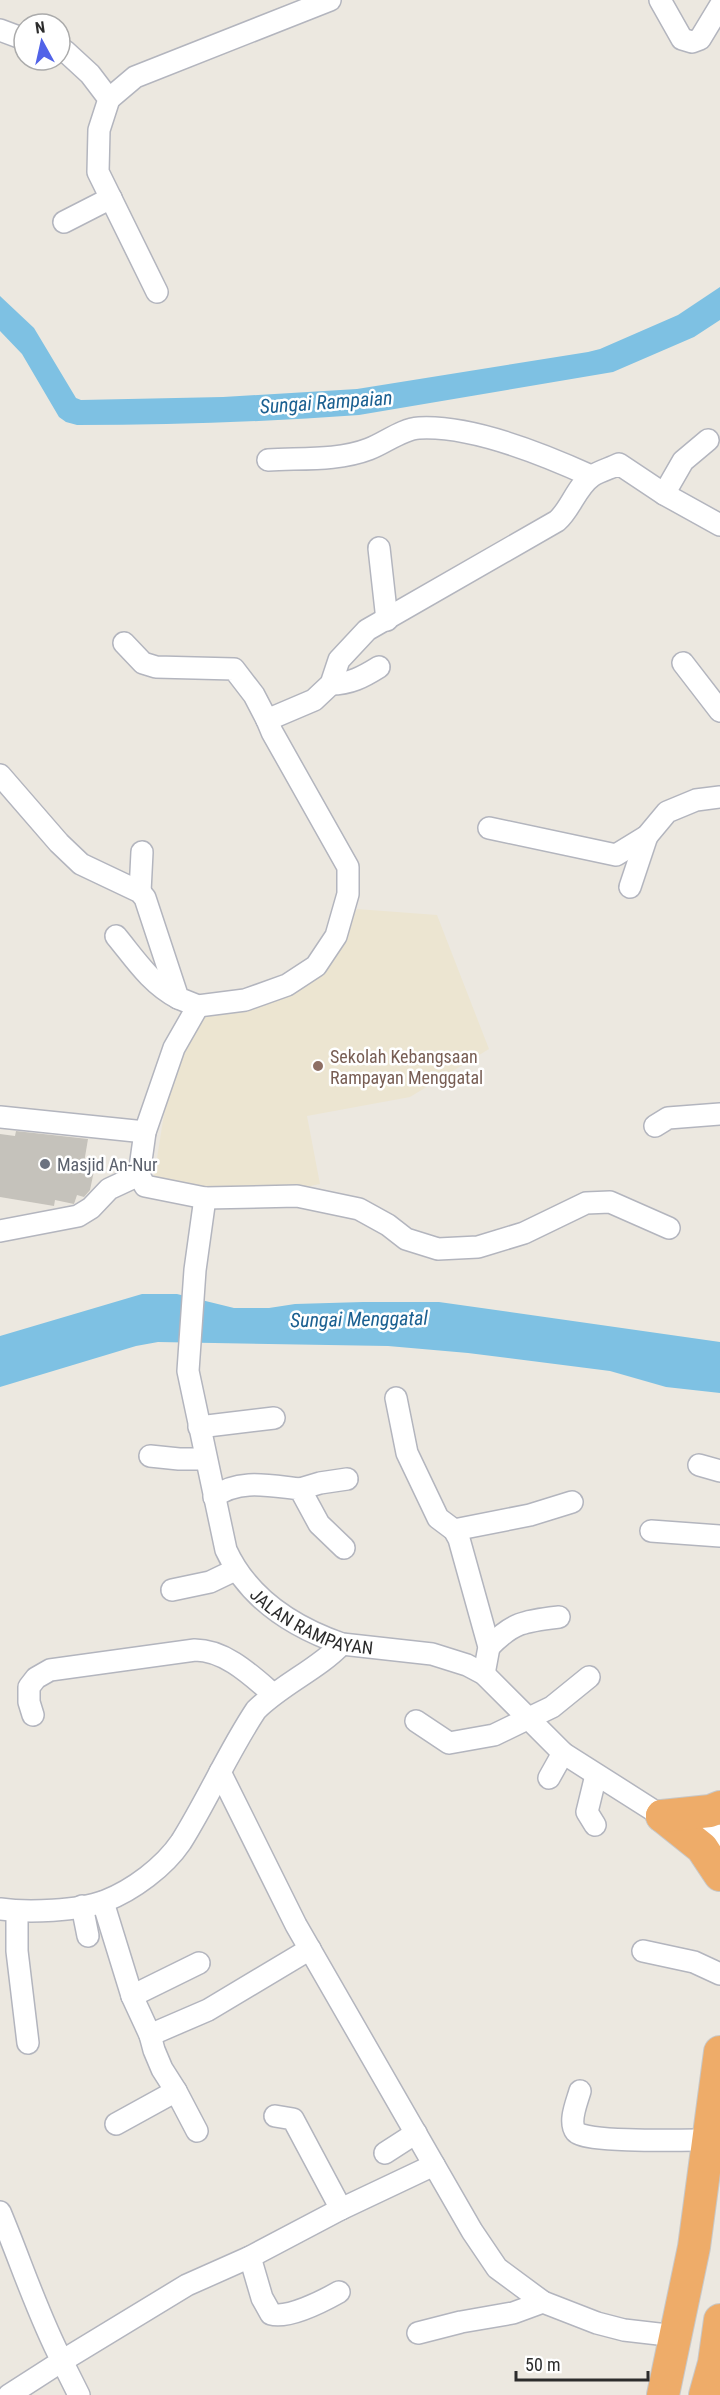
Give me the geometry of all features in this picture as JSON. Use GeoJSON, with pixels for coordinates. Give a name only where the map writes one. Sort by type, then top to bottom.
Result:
{"type":"FeatureCollection","features":[{"type":"Feature","properties":{"kind":"highway"},"geometry":{"type":"LineString","coordinates":[[662,1816],[710,1811],[720,1807]]}},
{"type":"Feature","properties":{"kind":"highway"},"geometry":{"type":"LineString","coordinates":[[662,1816],[702,1848],[720,1875]]}},
{"type":"Feature","properties":{"kind":"highway"},"geometry":{"type":"LineString","coordinates":[[663,2395],[676,2336],[690,2320],[698,2298],[715,2147],[720,2052]]}},
{"type":"Feature","properties":{"kind":"highway"},"geometry":{"type":"LineString","coordinates":[[705,2395],[717,2364],[720,2320]]}},
{"type":"Feature","properties":{"kind":"street"},"geometry":{"type":"LineString","coordinates":[[662,1],[682,39],[692,42],[700,39],[720,6]]}},
{"type":"Feature","properties":{"kind":"street"},"geometry":{"type":"LineString","coordinates":[[157,292],[98,172],[99,130],[109,99],[135,77],[320,2]]}},
{"type":"Feature","properties":{"kind":"street"},"geometry":{"type":"LineString","coordinates":[[72,58],[90,74],[109,99]]}},
{"type":"Feature","properties":{"kind":"street"},"geometry":{"type":"LineString","coordinates":[[64,222],[111,198]]}},
{"type":"Feature","properties":{"kind":"street"},"geometry":{"type":"LineString","coordinates":[[268,460],[344,456],[368,450],[418,428],[456,430],[539,452],[591,476]]}},
{"type":"Feature","properties":{"kind":"street"},"geometry":{"type":"LineString","coordinates":[[664,494],[683,461],[708,440]]}},
{"type":"Feature","properties":{"kind":"street"},"geometry":{"type":"LineString","coordinates":[[267,720],[314,700],[331,684],[339,660],[367,630],[557,522],[567,513],[572,501],[591,476],[619,464],[664,494],[720,525]]}},
{"type":"Feature","properties":{"kind":"street"},"geometry":{"type":"LineString","coordinates":[[379,548],[387,620]]}},
{"type":"Feature","properties":{"kind":"street"},"geometry":{"type":"LineString","coordinates":[[124,643],[143,663],[156,667],[234,669],[254,695],[349,871],[348,894],[336,936],[316,966]]}},
{"type":"Feature","properties":{"kind":"street"},"geometry":{"type":"LineString","coordinates":[[683,663],[720,711]]}},
{"type":"Feature","properties":{"kind":"street"},"geometry":{"type":"LineString","coordinates":[[331,684],[342,684],[358,679],[379,667]]}},
{"type":"Feature","properties":{"kind":"street"},"geometry":{"type":"LineString","coordinates":[[0,775],[59,843],[81,864],[140,892],[145,898],[178,998]]}},
{"type":"Feature","properties":{"kind":"street"},"geometry":{"type":"LineString","coordinates":[[630,887],[647,837],[667,812],[696,800],[720,797]]}},
{"type":"Feature","properties":{"kind":"street"},"geometry":{"type":"LineString","coordinates":[[489,828],[616,855],[647,837]]}},
{"type":"Feature","properties":{"kind":"street"},"geometry":{"type":"LineString","coordinates":[[140,892],[142,852]]}},
{"type":"Feature","properties":{"kind":"street"},"geometry":{"type":"LineString","coordinates":[[116,936],[141,969],[164,991],[198,1006],[245,1000],[287,985],[346,950]]}},
{"type":"Feature","properties":{"kind":"street"},"geometry":{"type":"LineString","coordinates":[[198,1006],[174,1048],[145,1132],[139,1175],[145,1186],[205,1198],[297,1196],[359,1209],[388,1225],[406,1239],[438,1249],[478,1246],[524,1233],[586,1203],[610,1202],[669,1228]]}},
{"type":"Feature","properties":{"kind":"street"},"geometry":{"type":"LineString","coordinates":[[655,1126],[668,1118],[720,1114]]}},
{"type":"Feature","properties":{"kind":"street"},"geometry":{"type":"LineString","coordinates":[[2,1119],[145,1132]]}},
{"type":"Feature","properties":{"kind":"street"},"geometry":{"type":"LineString","coordinates":[[0,1231],[78,1216],[91,1208],[109,1190],[139,1175]]}},
{"type":"Feature","properties":{"kind":"street","name":"JALAN RAMPAYAN"},"geometry":{"type":"LineString","coordinates":[[205,1198],[195,1270],[188,1371],[226,1550],[249,1598],[311,1631],[342,1644],[432,1654],[454,1659],[484,1674],[563,1753],[662,1816],[720,1836]]}},
{"type":"Feature","properties":{"kind":"street"},"geometry":{"type":"LineString","coordinates":[[396,1398],[408,1453],[438,1518],[454,1530],[459,1539],[489,1647],[484,1674]]}},
{"type":"Feature","properties":{"kind":"street"},"geometry":{"type":"LineString","coordinates":[[199,1427],[273,1418]]}},
{"type":"Feature","properties":{"kind":"street"},"geometry":{"type":"LineString","coordinates":[[150,1456],[206,1459]]}},
{"type":"Feature","properties":{"kind":"street"},"geometry":{"type":"LineString","coordinates":[[699,1465],[720,1471]]}},
{"type":"Feature","properties":{"kind":"street"},"geometry":{"type":"LineString","coordinates":[[214,1497],[224,1490],[250,1485],[300,1489],[347,1479]]}},
{"type":"Feature","properties":{"kind":"street"},"geometry":{"type":"LineString","coordinates":[[300,1489],[319,1524],[344,1548]]}},
{"type":"Feature","properties":{"kind":"street"},"geometry":{"type":"LineString","coordinates":[[454,1530],[530,1515],[572,1502]]}},
{"type":"Feature","properties":{"kind":"street"},"geometry":{"type":"LineString","coordinates":[[651,1531],[720,1536]]}},
{"type":"Feature","properties":{"kind":"street"},"geometry":{"type":"LineString","coordinates":[[172,1590],[210,1582],[235,1570]]}},
{"type":"Feature","properties":{"kind":"street"},"geometry":{"type":"LineString","coordinates":[[489,1647],[510,1628],[532,1620],[559,1617]]}},
{"type":"Feature","properties":{"kind":"street"},"geometry":{"type":"LineString","coordinates":[[28,2043],[8,1924],[103,1902],[143,1880],[180,1844],[256,1710],[273,1694],[328,1658],[342,1644]]}},
{"type":"Feature","properties":{"kind":"street"},"geometry":{"type":"LineString","coordinates":[[33,1715],[29,1702],[29,1686],[36,1678],[50,1670],[195,1650],[217,1653],[244,1670],[273,1694]]}},
{"type":"Feature","properties":{"kind":"street"},"geometry":{"type":"LineString","coordinates":[[416,1721],[449,1743],[494,1735],[552,1707],[589,1677]]}},
{"type":"Feature","properties":{"kind":"street"},"geometry":{"type":"LineString","coordinates":[[549,1778],[563,1753]]}},
{"type":"Feature","properties":{"kind":"street"},"geometry":{"type":"LineString","coordinates":[[220,1772],[310,1949],[472,2231],[497,2268],[543,2302],[597,2323],[624,2330],[676,2336]]}},
{"type":"Feature","properties":{"kind":"street"},"geometry":{"type":"LineString","coordinates":[[595,1825],[587,1812],[596,1775]]}},
{"type":"Feature","properties":{"kind":"street"},"geometry":{"type":"LineString","coordinates":[[103,1902],[132,1996],[162,2068],[197,2131]]}},
{"type":"Feature","properties":{"kind":"street"},"geometry":{"type":"LineString","coordinates":[[82,1906],[88,1936]]}},
{"type":"Feature","properties":{"kind":"street"},"geometry":{"type":"LineString","coordinates":[[150,2035],[208,2010],[310,1949]]}},
{"type":"Feature","properties":{"kind":"street"},"geometry":{"type":"LineString","coordinates":[[643,1951],[694,1962],[720,1974]]}},
{"type":"Feature","properties":{"kind":"street"},"geometry":{"type":"LineString","coordinates":[[132,1996],[200,1963]]}},
{"type":"Feature","properties":{"kind":"street"},"geometry":{"type":"LineString","coordinates":[[116,2124],[176,2091]]}},
{"type":"Feature","properties":{"kind":"street"},"geometry":{"type":"LineString","coordinates":[[580,2091],[573,2123],[576,2131],[581,2135],[715,2147]]}},
{"type":"Feature","properties":{"kind":"street"},"geometry":{"type":"LineString","coordinates":[[275,2116],[293,2119],[341,2208]]}},
{"type":"Feature","properties":{"kind":"street"},"geometry":{"type":"LineString","coordinates":[[385,2153],[416,2133]]}},
{"type":"Feature","properties":{"kind":"street"},"geometry":{"type":"LineString","coordinates":[[9,2395],[187,2285],[250,2257],[341,2208],[434,2165]]}},
{"type":"Feature","properties":{"kind":"street"},"geometry":{"type":"LineString","coordinates":[[0,2212],[43,2324],[80,2395]]}},
{"type":"Feature","properties":{"kind":"street"},"geometry":{"type":"LineString","coordinates":[[250,2257],[262,2298],[271,2314],[278,2316],[292,2312],[339,2292]]}},
{"type":"Feature","properties":{"kind":"street"},"geometry":{"type":"LineString","coordinates":[[418,2333],[461,2322],[513,2313],[543,2302]]}},
{"type":"Feature","properties":{"kind":"shaded area","name":"Sekolah Kebangsaan Rampayan Menggatal"},"geometry":{"type":"Polygon","coordinates":[[[357,909],[437,915],[489,1049],[410,1097],[307,1116],[320,1184],[280,1192],[217,1193],[153,1183],[169,1083],[183,1050],[207,1009],[260,998],[334,950],[357,909]]]}},
{"type":"Feature","properties":{"kind":"water","name":"Sungai Rampaian"},"geometry":{"type":"Polygon","coordinates":[[[720,287],[720,320],[694,337],[613,372],[359,415],[218,423],[77,425],[59,417],[22,354],[0,331],[0,296],[34,328],[76,398],[81,400],[223,397],[357,389],[600,349],[678,315],[720,287]]]}},
{"type":"Feature","properties":{"kind":"water","name":"Sungai Menggatal"},"geometry":{"type":"Polygon","coordinates":[[[142,1294],[177,1294],[234,1308],[363,1302],[439,1302],[720,1342],[720,1393],[666,1387],[610,1371],[468,1353],[388,1346],[158,1342],[136,1346],[0,1387],[0,1336],[142,1294]]]}},
{"type":"Feature","properties":{"kind":"building","name":"Masjid An-Nur"},"geometry":{"type":"Polygon","coordinates":[[[16,1131],[88,1139],[84,1163],[95,1166],[90,1190],[84,1197],[77,1195],[74,1204],[55,1200],[54,1206],[0,1197],[0,1134],[15,1136],[16,1131]]]}},
{"type":"Feature","properties":{"kind":"place","name":"Sekolah Kebangsaan Rampayan Menggatal"},"geometry":{"type":"Point","coordinates":[318,1066]}},
{"type":"Feature","properties":{"kind":"place","name":"Masjid An-Nur"},"geometry":{"type":"Point","coordinates":[45,1164]}}]}
